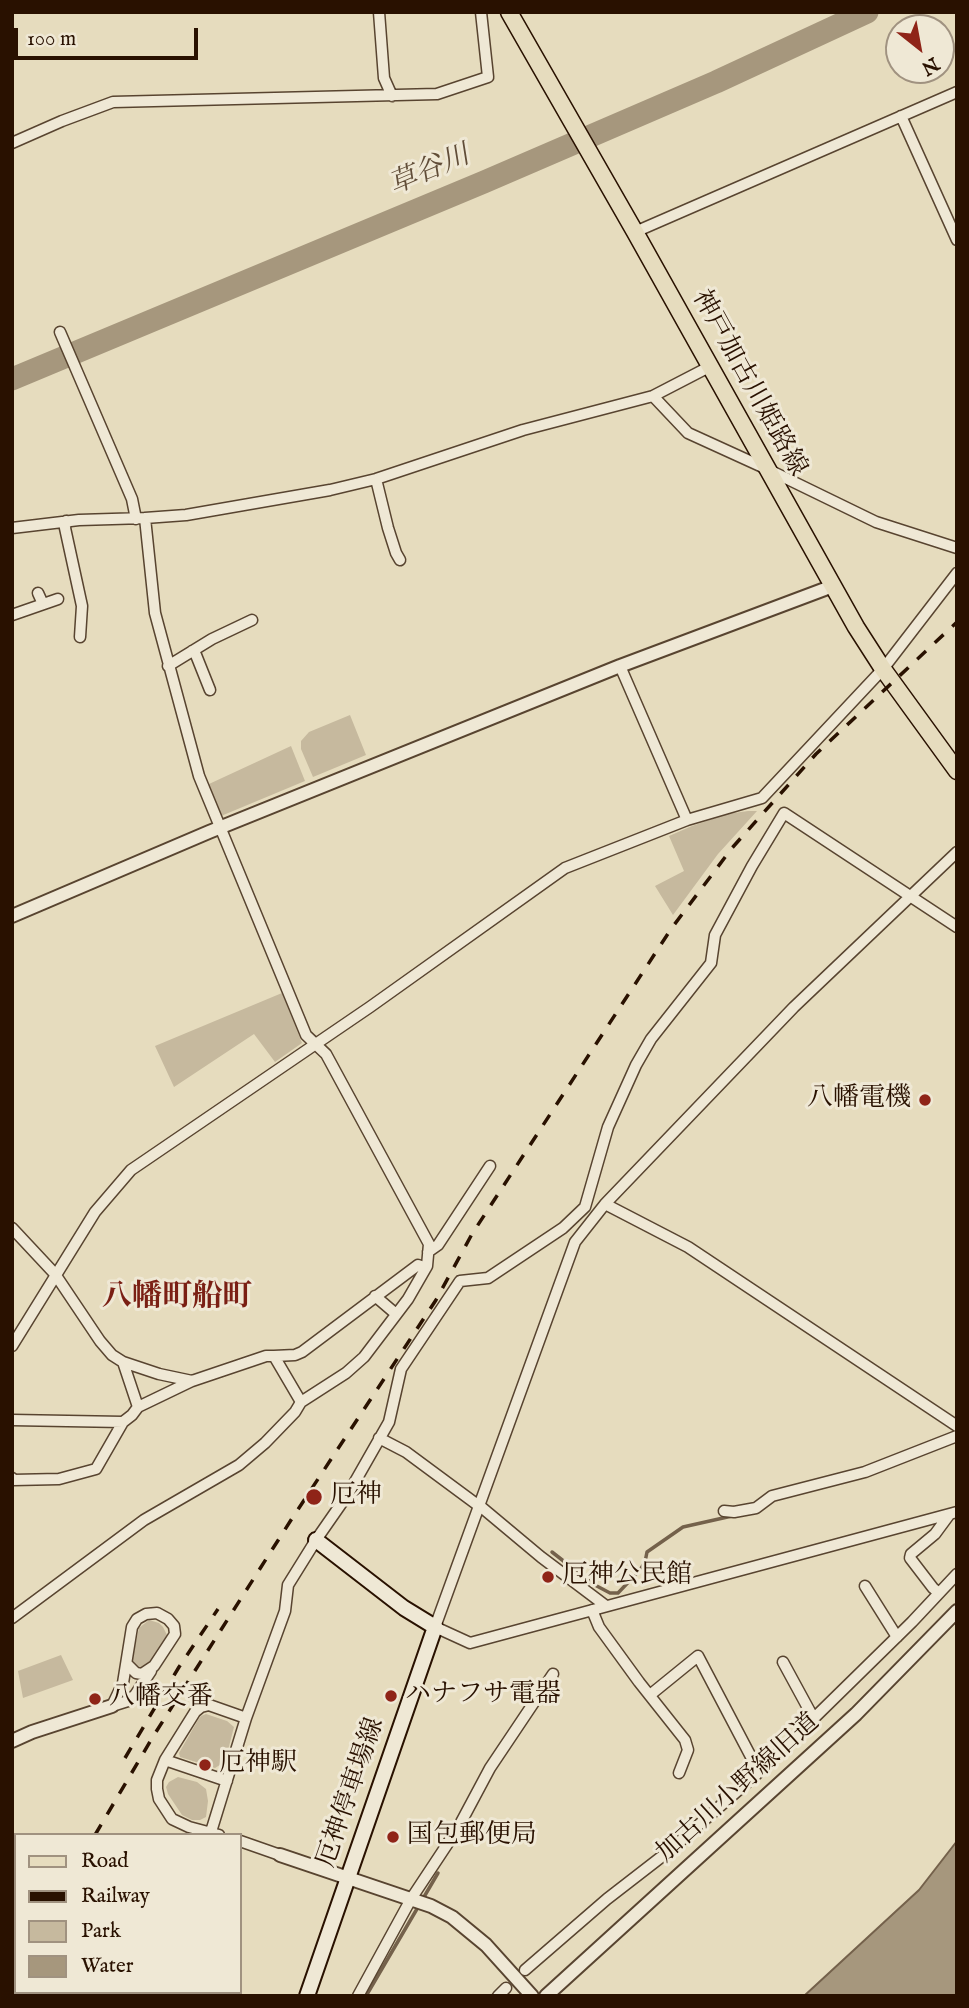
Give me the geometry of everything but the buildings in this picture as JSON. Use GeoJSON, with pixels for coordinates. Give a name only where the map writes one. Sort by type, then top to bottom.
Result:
{"type":"FeatureCollection","features":[{"type":"Feature","properties":{"kind":"main road","name":"神戸加古川姫路線"},"geometry":{"type":"LineString","coordinates":[[509,12],[856,627],[957,771]]}},
{"type":"Feature","properties":{"kind":"main road"},"geometry":{"type":"LineString","coordinates":[[316,1540],[404,1608],[435,1628]]}},
{"type":"Feature","properties":{"kind":"main road","name":"厄神停車場線"},"geometry":{"type":"LineString","coordinates":[[307,1996],[435,1628]]}},
{"type":"Feature","properties":{"kind":"street"},"geometry":{"type":"LineString","coordinates":[[379,12],[384,78],[392,96]]}},
{"type":"Feature","properties":{"kind":"street"},"geometry":{"type":"LineString","coordinates":[[12,143],[113,102],[437,94],[488,77],[481,12]]}},
{"type":"Feature","properties":{"kind":"street"},"geometry":{"type":"LineString","coordinates":[[635,232],[957,92]]}},
{"type":"Feature","properties":{"kind":"street"},"geometry":{"type":"LineString","coordinates":[[901,116],[957,240]]}},
{"type":"Feature","properties":{"kind":"street"},"geometry":{"type":"LineString","coordinates":[[12,1618],[144,1520],[239,1465],[288,1420],[301,1402],[346,1373],[364,1357],[408,1299],[426,1268],[429,1244],[326,1054],[306,1035],[219,828],[199,776],[168,666],[155,613],[140,519],[60,332]]}},
{"type":"Feature","properties":{"kind":"street"},"geometry":{"type":"LineString","coordinates":[[12,528],[66,521],[140,519],[186,514],[376,480],[523,430],[653,397],[709,367]]}},
{"type":"Feature","properties":{"kind":"street"},"geometry":{"type":"LineString","coordinates":[[653,397],[688,433],[768,468],[876,522],[957,548]]}},
{"type":"Feature","properties":{"kind":"street"},"geometry":{"type":"LineString","coordinates":[[376,480],[387,528],[400,560]]}},
{"type":"Feature","properties":{"kind":"street"},"geometry":{"type":"LineString","coordinates":[[66,521],[65,528],[82,607],[80,637]]}},
{"type":"Feature","properties":{"kind":"street"},"geometry":{"type":"LineString","coordinates":[[12,1346],[95,1212],[131,1170],[379,1001],[565,868],[687,820],[762,798],[883,669],[957,573]]}},
{"type":"Feature","properties":{"kind":"street"},"geometry":{"type":"LineString","coordinates":[[12,916],[219,828],[620,666],[833,586]]}},
{"type":"Feature","properties":{"kind":"street"},"geometry":{"type":"LineString","coordinates":[[38,593],[43,604]]}},
{"type":"Feature","properties":{"kind":"street"},"geometry":{"type":"LineString","coordinates":[[12,615],[58,599]]}},
{"type":"Feature","properties":{"kind":"street"},"geometry":{"type":"LineString","coordinates":[[168,666],[212,639],[251,620]]}},
{"type":"Feature","properties":{"kind":"street"},"geometry":{"type":"LineString","coordinates":[[192,651],[210,690]]}},
{"type":"Feature","properties":{"kind":"street"},"geometry":{"type":"LineString","coordinates":[[620,666],[687,820]]}},
{"type":"Feature","properties":{"kind":"street"},"geometry":{"type":"LineString","coordinates":[[213,1833],[246,1717],[285,1611],[288,1585],[348,1494],[389,1422],[401,1369],[460,1281],[488,1278],[563,1228],[585,1207],[608,1127],[636,1065],[651,1039],[711,963],[715,935],[784,813],[957,927]]}},
{"type":"Feature","properties":{"kind":"street"},"geometry":{"type":"LineString","coordinates":[[953,1513],[470,1643],[435,1628],[575,1242],[605,1204],[794,1007],[957,852]]}},
{"type":"Feature","properties":{"kind":"street"},"geometry":{"type":"LineString","coordinates":[[428,1252],[438,1245],[490,1166]]}},
{"type":"Feature","properties":{"kind":"street"},"geometry":{"type":"LineString","coordinates":[[605,1204],[688,1247],[957,1426]]}},
{"type":"Feature","properties":{"kind":"street"},"geometry":{"type":"LineString","coordinates":[[585,1207],[595,1216]]}},
{"type":"Feature","properties":{"kind":"street"},"geometry":{"type":"LineString","coordinates":[[12,1228],[55,1274],[113,1355],[122,1362],[192,1381]]}},
{"type":"Feature","properties":{"kind":"street"},"geometry":{"type":"LineString","coordinates":[[12,1478],[59,1479],[96,1469],[123,1422],[138,1407],[192,1381],[266,1356],[295,1355],[302,1352],[418,1265],[426,1268]]}},
{"type":"Feature","properties":{"kind":"street"},"geometry":{"type":"LineString","coordinates":[[376,1296],[396,1314]]}},
{"type":"Feature","properties":{"kind":"street"},"geometry":{"type":"LineString","coordinates":[[274,1356],[301,1402]]}},
{"type":"Feature","properties":{"kind":"street"},"geometry":{"type":"LineString","coordinates":[[122,1362],[138,1407]]}},
{"type":"Feature","properties":{"kind":"street"},"geometry":{"type":"LineString","coordinates":[[12,1420],[123,1422]]}},
{"type":"Feature","properties":{"kind":"street"},"geometry":{"type":"LineString","coordinates":[[724,1511],[756,1508],[772,1496],[865,1472],[957,1436]]}},
{"type":"Feature","properties":{"kind":"street"},"geometry":{"type":"LineString","coordinates":[[379,1438],[406,1451],[606,1606]]}},
{"type":"Feature","properties":{"kind":"street"},"geometry":{"type":"LineString","coordinates":[[939,1593],[910,1558],[953,1513]]}},
{"type":"Feature","properties":{"kind":"street"},"geometry":{"type":"LineString","coordinates":[[525,1970],[607,1899],[669,1851],[759,1772],[897,1637],[957,1574]]}},
{"type":"Feature","properties":{"kind":"street"},"geometry":{"type":"LineString","coordinates":[[865,1586],[897,1637]]}},
{"type":"Feature","properties":{"kind":"street"},"geometry":{"type":"LineString","coordinates":[[592,1610],[599,1627],[685,1740],[688,1750],[679,1773]]}},
{"type":"Feature","properties":{"kind":"street","name":"加古川小野線旧道"},"geometry":{"type":"LineString","coordinates":[[546,1996],[856,1714],[957,1611]]}},
{"type":"Feature","properties":{"kind":"street"},"geometry":{"type":"LineString","coordinates":[[12,1741],[128,1701],[135,1695],[175,1634],[174,1626],[168,1619],[157,1613],[146,1614],[132,1626],[123,1683],[112,1706]]}},
{"type":"Feature","properties":{"kind":"street"},"geometry":{"type":"LineString","coordinates":[[650,1695],[698,1656],[759,1772]]}},
{"type":"Feature","properties":{"kind":"street"},"geometry":{"type":"LineString","coordinates":[[783,1662],[814,1719]]}},
{"type":"Feature","properties":{"kind":"street"},"geometry":{"type":"LineString","coordinates":[[127,1664],[136,1674],[142,1674],[154,1666]]}},
{"type":"Feature","properties":{"kind":"street"},"geometry":{"type":"LineString","coordinates":[[358,1996],[411,1899],[458,1828],[490,1768],[552,1674]]}},
{"type":"Feature","properties":{"kind":"street"},"geometry":{"type":"LineString","coordinates":[[210,1833],[172,1819],[164,1809],[156,1789],[157,1780],[165,1760],[195,1712],[201,1707],[209,1705],[246,1717]]}},
{"type":"Feature","properties":{"kind":"street"},"geometry":{"type":"LineString","coordinates":[[165,1760],[227,1781]]}},
{"type":"Feature","properties":{"kind":"street"},"geometry":{"type":"LineString","coordinates":[[242,1843],[431,1906],[452,1917],[486,1945],[532,1996]]}},
{"type":"Feature","properties":{"kind":"green space"},"geometry":{"type":"Polygon","coordinates":[[[350,715],[366,755],[313,777],[301,749],[301,741],[309,732],[350,715]]]}},
{"type":"Feature","properties":{"kind":"green space"},"geometry":{"type":"Polygon","coordinates":[[[291,746],[305,781],[221,816],[209,784],[291,746]]]}},
{"type":"Feature","properties":{"kind":"green space"},"geometry":{"type":"Polygon","coordinates":[[[757,811],[718,854],[673,915],[655,886],[684,871],[669,836],[727,814],[757,811]]]}},
{"type":"Feature","properties":{"kind":"green space"},"geometry":{"type":"Polygon","coordinates":[[[282,993],[302,1043],[275,1062],[254,1034],[174,1087],[155,1046],[282,993]]]}},
{"type":"Feature","properties":{"kind":"green space"},"geometry":{"type":"Polygon","coordinates":[[[149,1620],[159,1623],[167,1635],[150,1665],[143,1670],[136,1668],[132,1660],[139,1628],[149,1620]]]}},
{"type":"Feature","properties":{"kind":"green space"},"geometry":{"type":"Polygon","coordinates":[[[61,1655],[73,1680],[23,1698],[18,1671],[61,1655]]]}},
{"type":"Feature","properties":{"kind":"green space"},"geometry":{"type":"Polygon","coordinates":[[[206,1714],[227,1721],[234,1727],[226,1758],[215,1768],[180,1757],[179,1753],[198,1720],[206,1714]]]}},
{"type":"Feature","properties":{"kind":"green space"},"geometry":{"type":"Polygon","coordinates":[[[178,1777],[197,1782],[206,1789],[206,1817],[192,1820],[182,1815],[166,1787],[178,1777]]]}},
{"type":"Feature","properties":{"kind":"water"},"geometry":{"type":"Polygon","coordinates":[[[957,1841],[957,1996],[804,1996],[919,1890],[957,1841]]]}},
{"type":"Feature","properties":{"kind":"waterway","name":"草谷川"},"geometry":{"type":"LineString","coordinates":[[12,379],[484,182],[716,82],[867,12]]}},
{"type":"Feature","properties":{"kind":"waterway"},"geometry":{"type":"LineString","coordinates":[[552,1552],[593,1584],[610,1593],[618,1593],[640,1570],[647,1552],[683,1527],[732,1516]]}},
{"type":"Feature","properties":{"kind":"waterway"},"geometry":{"type":"LineString","coordinates":[[366,1996],[438,1873]]}},
{"type":"Feature","properties":{"kind":"railway"},"geometry":{"type":"LineString","coordinates":[[96,1833],[154,1735],[291,1520],[436,1300],[472,1234],[671,929],[732,848],[816,754],[957,622]]}},
{"type":"Feature","properties":{"kind":"railway"},"geometry":{"type":"LineString","coordinates":[[125,1758],[179,1667],[218,1609]]}},
{"type":"Feature","properties":{"kind":"place","name":"八幡電機"},"geometry":{"type":"Point","coordinates":[925,1100]}},
{"type":"Feature","properties":{"kind":"place","name":"厄神"},"geometry":{"type":"Point","coordinates":[314,1497]}},
{"type":"Feature","properties":{"kind":"place","name":"厄神公民館"},"geometry":{"type":"Point","coordinates":[548,1577]}},
{"type":"Feature","properties":{"kind":"place","name":"ハナフサ電器"},"geometry":{"type":"Point","coordinates":[391,1696]}},
{"type":"Feature","properties":{"kind":"place","name":"八幡交番"},"geometry":{"type":"Point","coordinates":[95,1699]}},
{"type":"Feature","properties":{"kind":"place","name":"厄神駅"},"geometry":{"type":"Point","coordinates":[205,1765]}},
{"type":"Feature","properties":{"kind":"place","name":"国包郵便局"},"geometry":{"type":"Point","coordinates":[393,1837]}},
{"type":"Feature","properties":{"kind":"district","name":"八幡町船町"},"geometry":{"type":"Point","coordinates":[177,1299]}}]}
